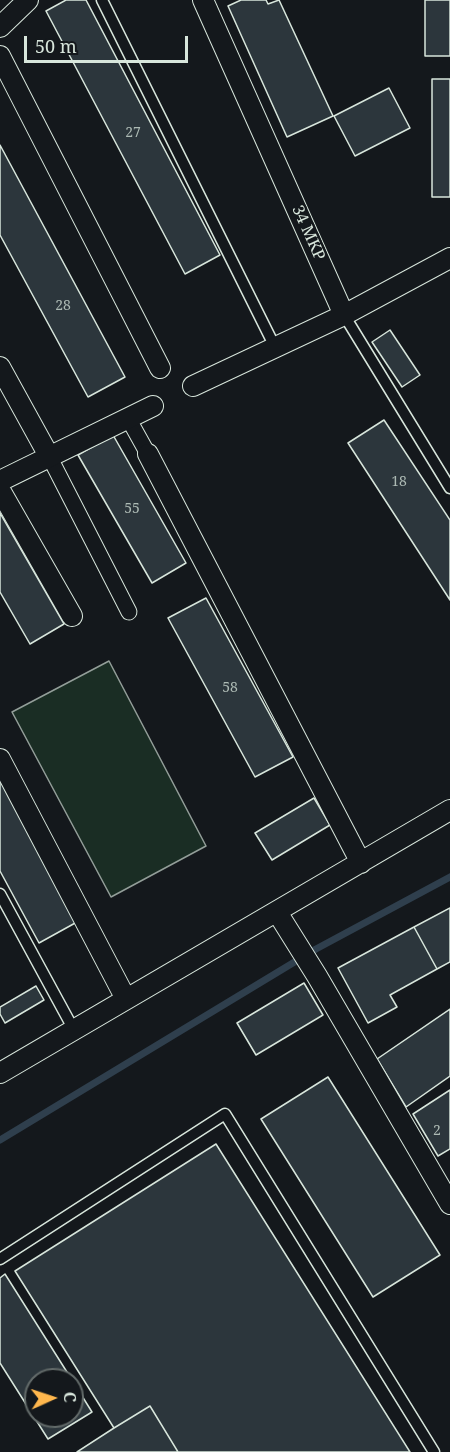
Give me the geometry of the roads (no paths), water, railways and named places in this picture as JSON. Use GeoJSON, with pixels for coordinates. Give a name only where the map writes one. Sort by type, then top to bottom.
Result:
{"type":"FeatureCollection","features":[{"type":"Feature","properties":{"kind":"street"},"geometry":{"type":"LineString","coordinates":[[0,27],[28,0]]}},
{"type":"Feature","properties":{"kind":"street","name":"34 МКР"},"geometry":{"type":"LineString","coordinates":[[203,0],[344,315]]}},
{"type":"Feature","properties":{"kind":"street"},"geometry":{"type":"LineString","coordinates":[[0,56],[160,368]]}},
{"type":"Feature","properties":{"kind":"street"},"geometry":{"type":"LineString","coordinates":[[193,386],[344,315],[450,258]]}},
{"type":"Feature","properties":{"kind":"street"},"geometry":{"type":"LineString","coordinates":[[0,367],[49,456],[129,612]]}},
{"type":"Feature","properties":{"kind":"street"},"geometry":{"type":"LineString","coordinates":[[0,480],[153,406]]}},
{"type":"Feature","properties":{"kind":"street"},"geometry":{"type":"LineString","coordinates":[[128,418],[361,863]]}},
{"type":"Feature","properties":{"kind":"street"},"geometry":{"type":"LineString","coordinates":[[0,490],[72,616]]}},
{"type":"Feature","properties":{"kind":"street"},"geometry":{"type":"LineString","coordinates":[[0,759],[126,999]]}},
{"type":"Feature","properties":{"kind":"street"},"geometry":{"type":"LineString","coordinates":[[0,1073],[450,810]]}},
{"type":"Feature","properties":{"kind":"street"},"geometry":{"type":"LineString","coordinates":[[277,912],[450,1204]]}},
{"type":"Feature","properties":{"kind":"lane"},"geometry":{"type":"LineString","coordinates":[[102,0],[275,347]]}},
{"type":"Feature","properties":{"kind":"lane"},"geometry":{"type":"LineString","coordinates":[[344,315],[450,488]]}},
{"type":"Feature","properties":{"kind":"lane"},"geometry":{"type":"LineString","coordinates":[[0,894],[74,1030]]}},
{"type":"Feature","properties":{"kind":"lane"},"geometry":{"type":"LineString","coordinates":[[0,1259],[225,1114],[434,1452]]}},
{"type":"Feature","properties":{"kind":"waterway"},"geometry":{"type":"LineString","coordinates":[[0,1140],[316,949],[450,877]]}}]}
